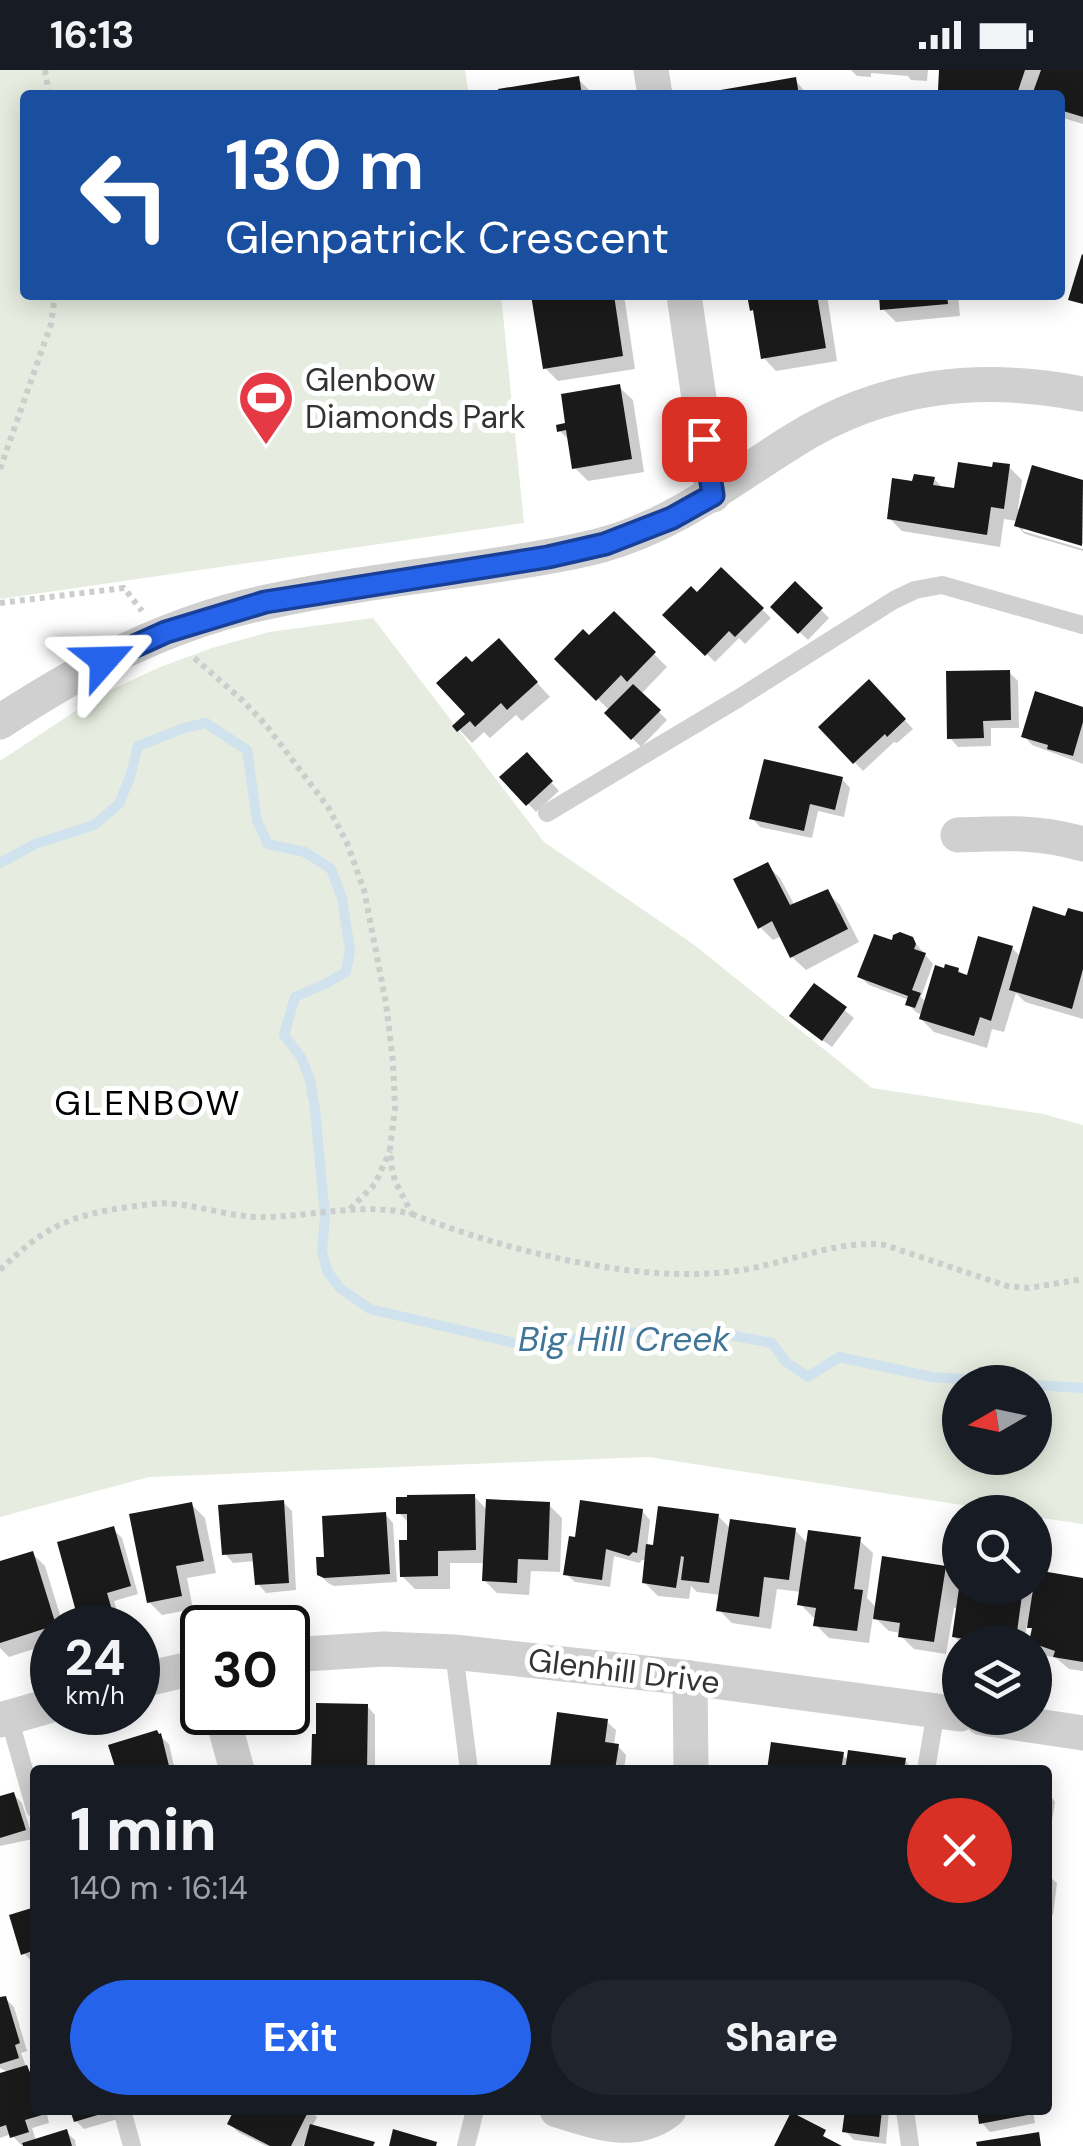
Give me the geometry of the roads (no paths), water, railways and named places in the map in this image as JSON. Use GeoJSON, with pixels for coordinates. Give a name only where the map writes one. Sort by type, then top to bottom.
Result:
{"type":"FeatureCollection","features":[{"type":"Feature","properties":{"kind":"street"},"geometry":{"type":"LineString","coordinates":[[685,300],[713,495]]}},
{"type":"Feature","properties":{"kind":"street"},"geometry":{"type":"LineString","coordinates":[[0,722],[104,660],[201,620],[283,598],[548,557],[638,532],[713,495],[794,440],[859,406],[932,387],[968,384],[1028,385],[1083,394]]}},
{"type":"Feature","properties":{"kind":"street"},"geometry":{"type":"LineString","coordinates":[[958,835],[1022,832],[1083,844]]}},
{"type":"Feature","properties":{"kind":"street","name":"Glenhill Drive"},"geometry":{"type":"LineString","coordinates":[[310,1654],[384,1649],[454,1652],[942,1711]]}},
{"type":"Feature","properties":{"kind":"street"},"geometry":{"type":"LineString","coordinates":[[690,1678],[691,1765]]}},
{"type":"Feature","properties":{"kind":"street"},"geometry":{"type":"LineString","coordinates":[[4,1718],[30,1711]]}},
{"type":"Feature","properties":{"kind":"street"},"geometry":{"type":"LineString","coordinates":[[1052,1728],[1083,1732]]}},
{"type":"Feature","properties":{"kind":"street"},"geometry":{"type":"LineString","coordinates":[[228,1735],[237,1765]]}},
{"type":"Feature","properties":{"kind":"street"},"geometry":{"type":"LineString","coordinates":[[574,2115],[626,2127],[646,2124],[661,2115]]}},
{"type":"Feature","properties":{"kind":"lane"},"geometry":{"type":"LineString","coordinates":[[547,812],[914,590],[942,585],[1083,625]]}},
{"type":"Feature","properties":{"kind":"lane"},"geometry":{"type":"LineString","coordinates":[[454,1652],[468,1765]]}},
{"type":"Feature","properties":{"kind":"lane"},"geometry":{"type":"LineString","coordinates":[[4,1718],[30,1794]]}},
{"type":"Feature","properties":{"kind":"lane"},"geometry":{"type":"LineString","coordinates":[[928,1765],[942,1728]]}},
{"type":"Feature","properties":{"kind":"lane"},"geometry":{"type":"LineString","coordinates":[[123,2115],[132,2146]]}},
{"type":"Feature","properties":{"kind":"lane"},"geometry":{"type":"LineString","coordinates":[[466,2146],[474,2115]]}},
{"type":"Feature","properties":{"kind":"lane"},"geometry":{"type":"LineString","coordinates":[[906,2115],[910,2146]]}},
{"type":"Feature","properties":{"kind":"waterway","name":"Big Hill Creek"},"geometry":{"type":"LineString","coordinates":[[0,863],[35,844],[94,825],[119,804],[138,746],[206,723],[247,750],[257,821],[268,844],[305,852],[331,869],[342,898],[350,950],[346,972],[295,997],[284,1035],[301,1057],[310,1080],[325,1217],[322,1251],[327,1271],[340,1288],[370,1309],[519,1344],[611,1332],[729,1335],[772,1343],[785,1361],[808,1377],[839,1357],[942,1378]]}},
{"type":"Feature","properties":{"kind":"waterway","name":"Big Hill Creek"},"geometry":{"type":"LineString","coordinates":[[1052,1386],[1083,1388]]}},
{"type":"Feature","properties":{"kind":"place","name":"Glenbow Diamonds Park"},"geometry":{"type":"Point","coordinates":[266,447]}},
{"type":"Feature","properties":{"kind":"district","name":"GLENBOW"},"geometry":{"type":"Point","coordinates":[148,1103]}}]}
